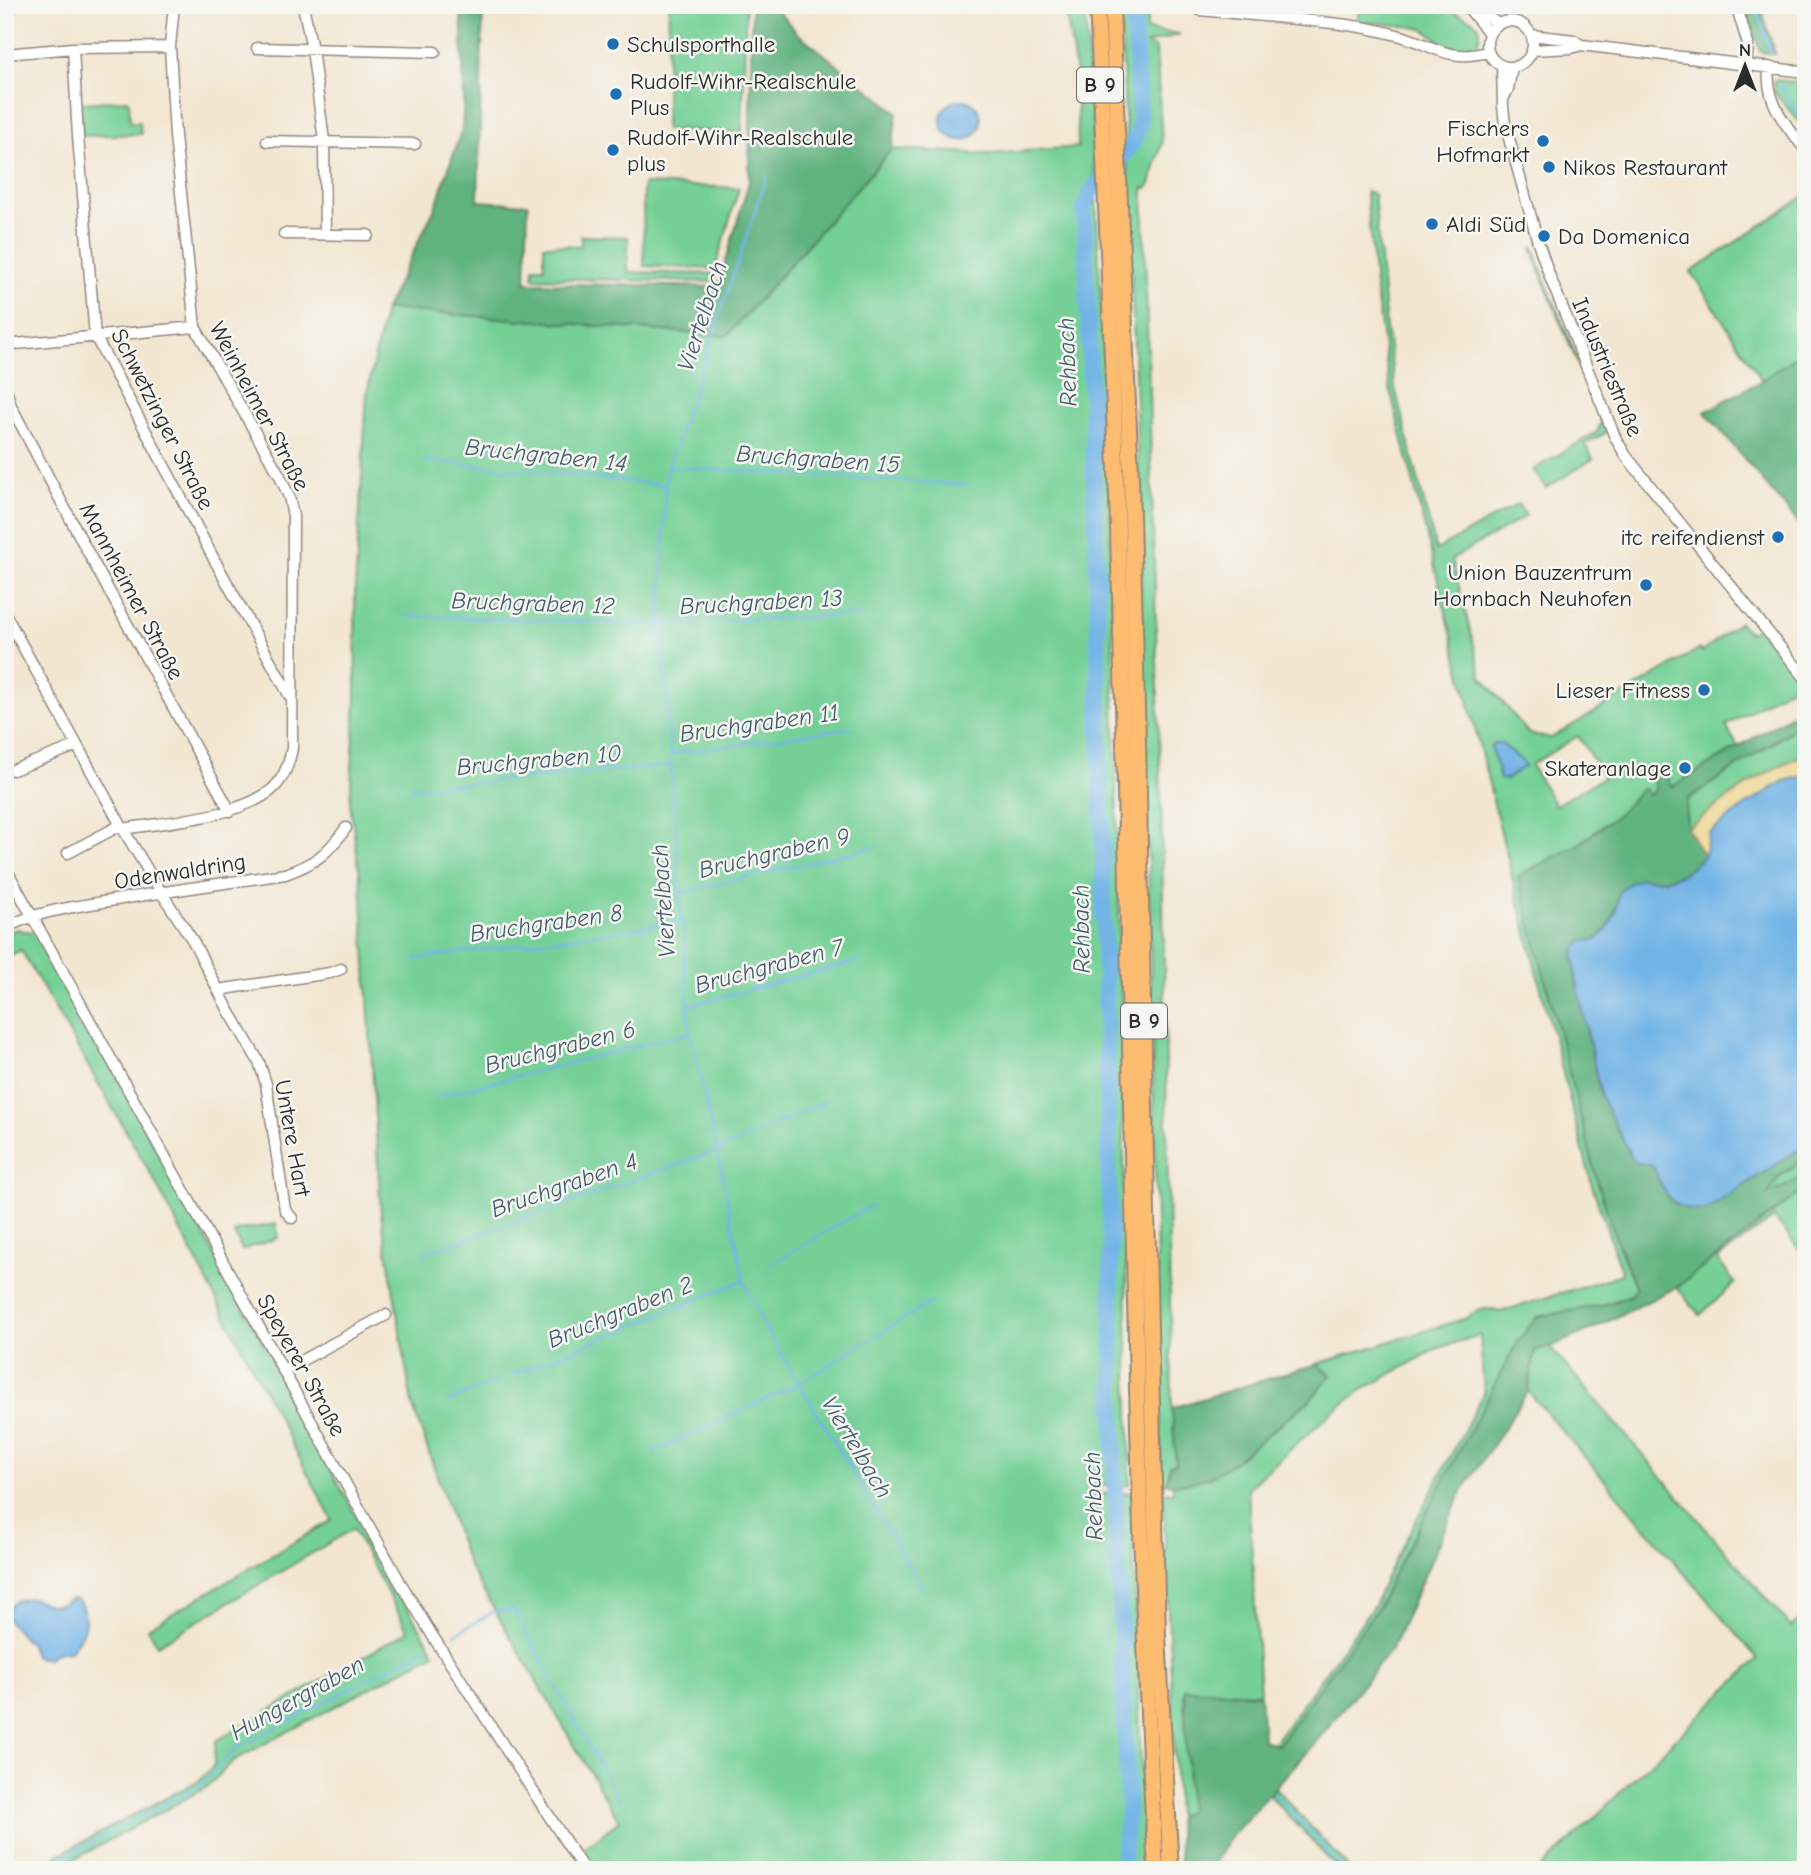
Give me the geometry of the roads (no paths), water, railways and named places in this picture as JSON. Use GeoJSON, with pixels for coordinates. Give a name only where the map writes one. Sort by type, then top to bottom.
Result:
{"type":"FeatureCollection","features":[{"type":"Feature","properties":{"kind":"highway","name":"B 9"},"geometry":{"type":"LineString","coordinates":[[1097,5],[1106,187],[1124,747],[1139,1497],[1156,1870]]}},
{"type":"Feature","properties":{"kind":"highway","name":"B 9"},"geometry":{"type":"LineString","coordinates":[[1112,5],[1136,645],[1157,1594],[1171,1870]]}},
{"type":"Feature","properties":{"kind":"street","name":"Weinheimer Straße"},"geometry":{"type":"LineString","coordinates":[[68,853],[122,827],[230,811],[267,793],[286,772],[292,748],[293,516],[280,476],[195,327],[175,136],[170,47],[174,5]]}},
{"type":"Feature","properties":{"kind":"street"},"geometry":{"type":"LineString","coordinates":[[303,5],[312,49],[324,141],[325,234]]}},
{"type":"Feature","properties":{"kind":"street"},"geometry":{"type":"LineString","coordinates":[[1458,5],[1487,16],[1497,24]]}},
{"type":"Feature","properties":{"kind":"street"},"geometry":{"type":"LineString","coordinates":[[1736,5],[1748,44],[1746,65]]}},
{"type":"Feature","properties":{"kind":"street"},"geometry":{"type":"LineString","coordinates":[[1200,10],[1356,26],[1401,36],[1443,54],[1455,56],[1488,52]]}},
{"type":"Feature","properties":{"kind":"street"},"geometry":{"type":"LineString","coordinates":[[1469,10],[1489,33]]}},
{"type":"Feature","properties":{"kind":"street"},"geometry":{"type":"LineString","coordinates":[[1517,22],[1528,30],[1532,50],[1524,62],[1507,66],[1491,58],[1488,52],[1489,33],[1497,24],[1517,22]]}},
{"type":"Feature","properties":{"kind":"street"},"geometry":{"type":"LineString","coordinates":[[1531,36],[1574,40],[1581,45]]}},
{"type":"Feature","properties":{"kind":"street"},"geometry":{"type":"LineString","coordinates":[[1532,50],[1581,45],[1806,72]]}},
{"type":"Feature","properties":{"kind":"street"},"geometry":{"type":"LineString","coordinates":[[5,54],[73,48],[170,47]]}},
{"type":"Feature","properties":{"kind":"street","name":"Schwetzinger Straße"},"geometry":{"type":"LineString","coordinates":[[73,48],[95,336],[292,700]]}},
{"type":"Feature","properties":{"kind":"street"},"geometry":{"type":"LineString","coordinates":[[257,48],[435,52]]}},
{"type":"Feature","properties":{"kind":"street","name":"Industriestraße"},"geometry":{"type":"LineString","coordinates":[[1507,66],[1508,89],[1503,107],[1505,124],[1538,242],[1615,437],[1626,456],[1806,679]]}},
{"type":"Feature","properties":{"kind":"street"},"geometry":{"type":"LineString","coordinates":[[1769,67],[1768,89],[1773,105],[1806,150]]}},
{"type":"Feature","properties":{"kind":"street"},"geometry":{"type":"LineString","coordinates":[[267,141],[415,144]]}},
{"type":"Feature","properties":{"kind":"street"},"geometry":{"type":"LineString","coordinates":[[284,234],[368,235]]}},
{"type":"Feature","properties":{"kind":"street"},"geometry":{"type":"LineString","coordinates":[[5,345],[195,327]]}},
{"type":"Feature","properties":{"kind":"street","name":"Mannheimer Straße"},"geometry":{"type":"LineString","coordinates":[[5,386],[11,406],[85,546],[230,811]]}},
{"type":"Feature","properties":{"kind":"street","name":"Untere Hart"},"geometry":{"type":"LineString","coordinates":[[5,614],[122,827],[193,941],[260,1062],[266,1084],[285,1210],[292,1218]]}},
{"type":"Feature","properties":{"kind":"street"},"geometry":{"type":"LineString","coordinates":[[13,770],[76,746]]}},
{"type":"Feature","properties":{"kind":"street","name":"Odenwaldring"},"geometry":{"type":"LineString","coordinates":[[5,928],[45,912],[285,874],[318,859],[332,847],[346,828]]}},
{"type":"Feature","properties":{"kind":"street","name":"Speyerer Straße"},"geometry":{"type":"LineString","coordinates":[[5,867],[367,1523],[432,1635],[584,1870]]}},
{"type":"Feature","properties":{"kind":"street"},"geometry":{"type":"LineString","coordinates":[[218,990],[341,969]]}},
{"type":"Feature","properties":{"kind":"street"},"geometry":{"type":"LineString","coordinates":[[284,1370],[386,1315]]}},
{"type":"Feature","properties":{"kind":"water"},"geometry":{"type":"Polygon","coordinates":[[[961,100],[969,101],[975,106],[980,112],[980,128],[975,134],[969,139],[961,140],[953,139],[947,134],[942,128],[941,120],[942,112],[947,106],[953,101],[961,100]]]}},
{"type":"Feature","properties":{"kind":"water"},"geometry":{"type":"Polygon","coordinates":[[[1494,743],[1502,744],[1525,766],[1506,779],[1500,779],[1491,746],[1494,743]]]}},
{"type":"Feature","properties":{"kind":"water"},"geometry":{"type":"Polygon","coordinates":[[[1806,776],[1806,1145],[1706,1210],[1686,1208],[1666,1195],[1653,1166],[1634,1162],[1601,1097],[1576,979],[1574,956],[1583,941],[1596,940],[1607,930],[1616,911],[1619,892],[1629,883],[1642,878],[1664,880],[1683,874],[1704,856],[1709,833],[1784,781],[1806,776]]]}},
{"type":"Feature","properties":{"kind":"water"},"geometry":{"type":"Polygon","coordinates":[[[32,1598],[51,1605],[70,1599],[78,1600],[85,1621],[79,1639],[70,1651],[39,1658],[34,1655],[29,1642],[8,1620],[6,1612],[11,1605],[32,1598]]]}},
{"type":"Feature","properties":{"kind":"waterway","name":"Rehbach"},"geometry":{"type":"LineString","coordinates":[[1122,1870],[1128,1807],[1115,1478],[1096,532],[1084,207],[1096,185],[1130,147],[1140,123],[1133,5]]}},
{"type":"Feature","properties":{"kind":"waterway"},"geometry":{"type":"LineString","coordinates":[[1756,5],[1772,55]]}},
{"type":"Feature","properties":{"kind":"waterway"},"geometry":{"type":"LineString","coordinates":[[1781,85],[1790,103],[1806,123]]}},
{"type":"Feature","properties":{"kind":"waterway","name":"Viertelbach"},"geometry":{"type":"LineString","coordinates":[[767,176],[668,467],[665,485],[661,624],[690,1033],[744,1280],[763,1324],[922,1587]]}},
{"type":"Feature","properties":{"kind":"waterway","name":"Bruchgraben 14"},"geometry":{"type":"LineString","coordinates":[[424,460],[664,485]]}},
{"type":"Feature","properties":{"kind":"waterway","name":"Bruchgraben 15"},"geometry":{"type":"LineString","coordinates":[[670,467],[967,485]]}},
{"type":"Feature","properties":{"kind":"waterway","name":"Bruchgraben 12"},"geometry":{"type":"LineString","coordinates":[[405,616],[661,624],[863,615]]}},
{"type":"Feature","properties":{"kind":"waterway","name":"Bruchgraben 11"},"geometry":{"type":"LineString","coordinates":[[670,754],[853,727]]}},
{"type":"Feature","properties":{"kind":"waterway","name":"Bruchgraben 10"},"geometry":{"type":"LineString","coordinates":[[411,788],[670,766]]}},
{"type":"Feature","properties":{"kind":"waterway","name":"Bruchgraben 9"},"geometry":{"type":"LineString","coordinates":[[679,893],[876,847]]}},
{"type":"Feature","properties":{"kind":"waterway","name":"Bruchgraben 8"},"geometry":{"type":"LineString","coordinates":[[415,959],[681,922]]}},
{"type":"Feature","properties":{"kind":"waterway","name":"Bruchgraben 7"},"geometry":{"type":"LineString","coordinates":[[687,1006],[859,961]]}},
{"type":"Feature","properties":{"kind":"waterway","name":"Bruchgraben 6"},"geometry":{"type":"LineString","coordinates":[[438,1096],[689,1033]]}},
{"type":"Feature","properties":{"kind":"waterway","name":"Bruchgraben 4"},"geometry":{"type":"LineString","coordinates":[[424,1253],[717,1151],[827,1101]]}},
{"type":"Feature","properties":{"kind":"waterway"},"geometry":{"type":"LineString","coordinates":[[768,1266],[872,1205]]}},
{"type":"Feature","properties":{"kind":"waterway","name":"Bruchgraben 2"},"geometry":{"type":"LineString","coordinates":[[510,1376],[744,1280]]}},
{"type":"Feature","properties":{"kind":"waterway","name":"Viertelbach"},"geometry":{"type":"LineString","coordinates":[[654,1452],[798,1384],[931,1302]]}},
{"type":"Feature","properties":{"kind":"waterway","name":"Bruchgraben 2"},"geometry":{"type":"LineString","coordinates":[[449,1401],[495,1382]]}},
{"type":"Feature","properties":{"kind":"waterway","name":"Hungergraben"},"geometry":{"type":"LineString","coordinates":[[455,1634],[493,1612],[513,1609],[619,1800]]}},
{"type":"Feature","properties":{"kind":"waterway","name":"Hungergraben"},"geometry":{"type":"LineString","coordinates":[[41,1870],[203,1783],[237,1748],[429,1647]]}},
{"type":"Feature","properties":{"kind":"waterway"},"geometry":{"type":"LineString","coordinates":[[1275,1795],[1345,1870]]}},
{"type":"Feature","properties":{"kind":"waterway"},"geometry":{"type":"LineString","coordinates":[[1112,1870],[1122,1859]]}},
{"type":"Feature","properties":{"kind":"waterway","name":"Hungergraben"},"geometry":{"type":"LineString","coordinates":[[614,1861],[621,1870]]}},
{"type":"Feature","properties":{"kind":"place","name":"Schulsporthalle"},"geometry":{"type":"Point","coordinates":[613,44]}},
{"type":"Feature","properties":{"kind":"place","name":"Rudolf-Wihr-Realschule Plus"},"geometry":{"type":"Point","coordinates":[616,94]}},
{"type":"Feature","properties":{"kind":"place","name":"Fischers Hofmarkt"},"geometry":{"type":"Point","coordinates":[1543,141]}},
{"type":"Feature","properties":{"kind":"place","name":"Rudolf-Wihr-Realschule plus"},"geometry":{"type":"Point","coordinates":[613,150]}},
{"type":"Feature","properties":{"kind":"place","name":"Nikos Restaurant"},"geometry":{"type":"Point","coordinates":[1549,167]}},
{"type":"Feature","properties":{"kind":"place","name":"Aldi Süd"},"geometry":{"type":"Point","coordinates":[1432,224]}},
{"type":"Feature","properties":{"kind":"place","name":"Da Domenica"},"geometry":{"type":"Point","coordinates":[1544,236]}},
{"type":"Feature","properties":{"kind":"place","name":"itc reifendienst"},"geometry":{"type":"Point","coordinates":[1778,537]}},
{"type":"Feature","properties":{"kind":"place","name":"Union Bauzentrum Hornbach Neuhofen"},"geometry":{"type":"Point","coordinates":[1646,585]}},
{"type":"Feature","properties":{"kind":"place","name":"Lieser Fitness"},"geometry":{"type":"Point","coordinates":[1704,690]}},
{"type":"Feature","properties":{"kind":"place","name":"Skateranlage"},"geometry":{"type":"Point","coordinates":[1685,768]}},
{"type":"Feature","properties":{"kind":"water label","name":"Bruchgraben 13"},"geometry":{"type":"Point","coordinates":[761,602]}}]}
